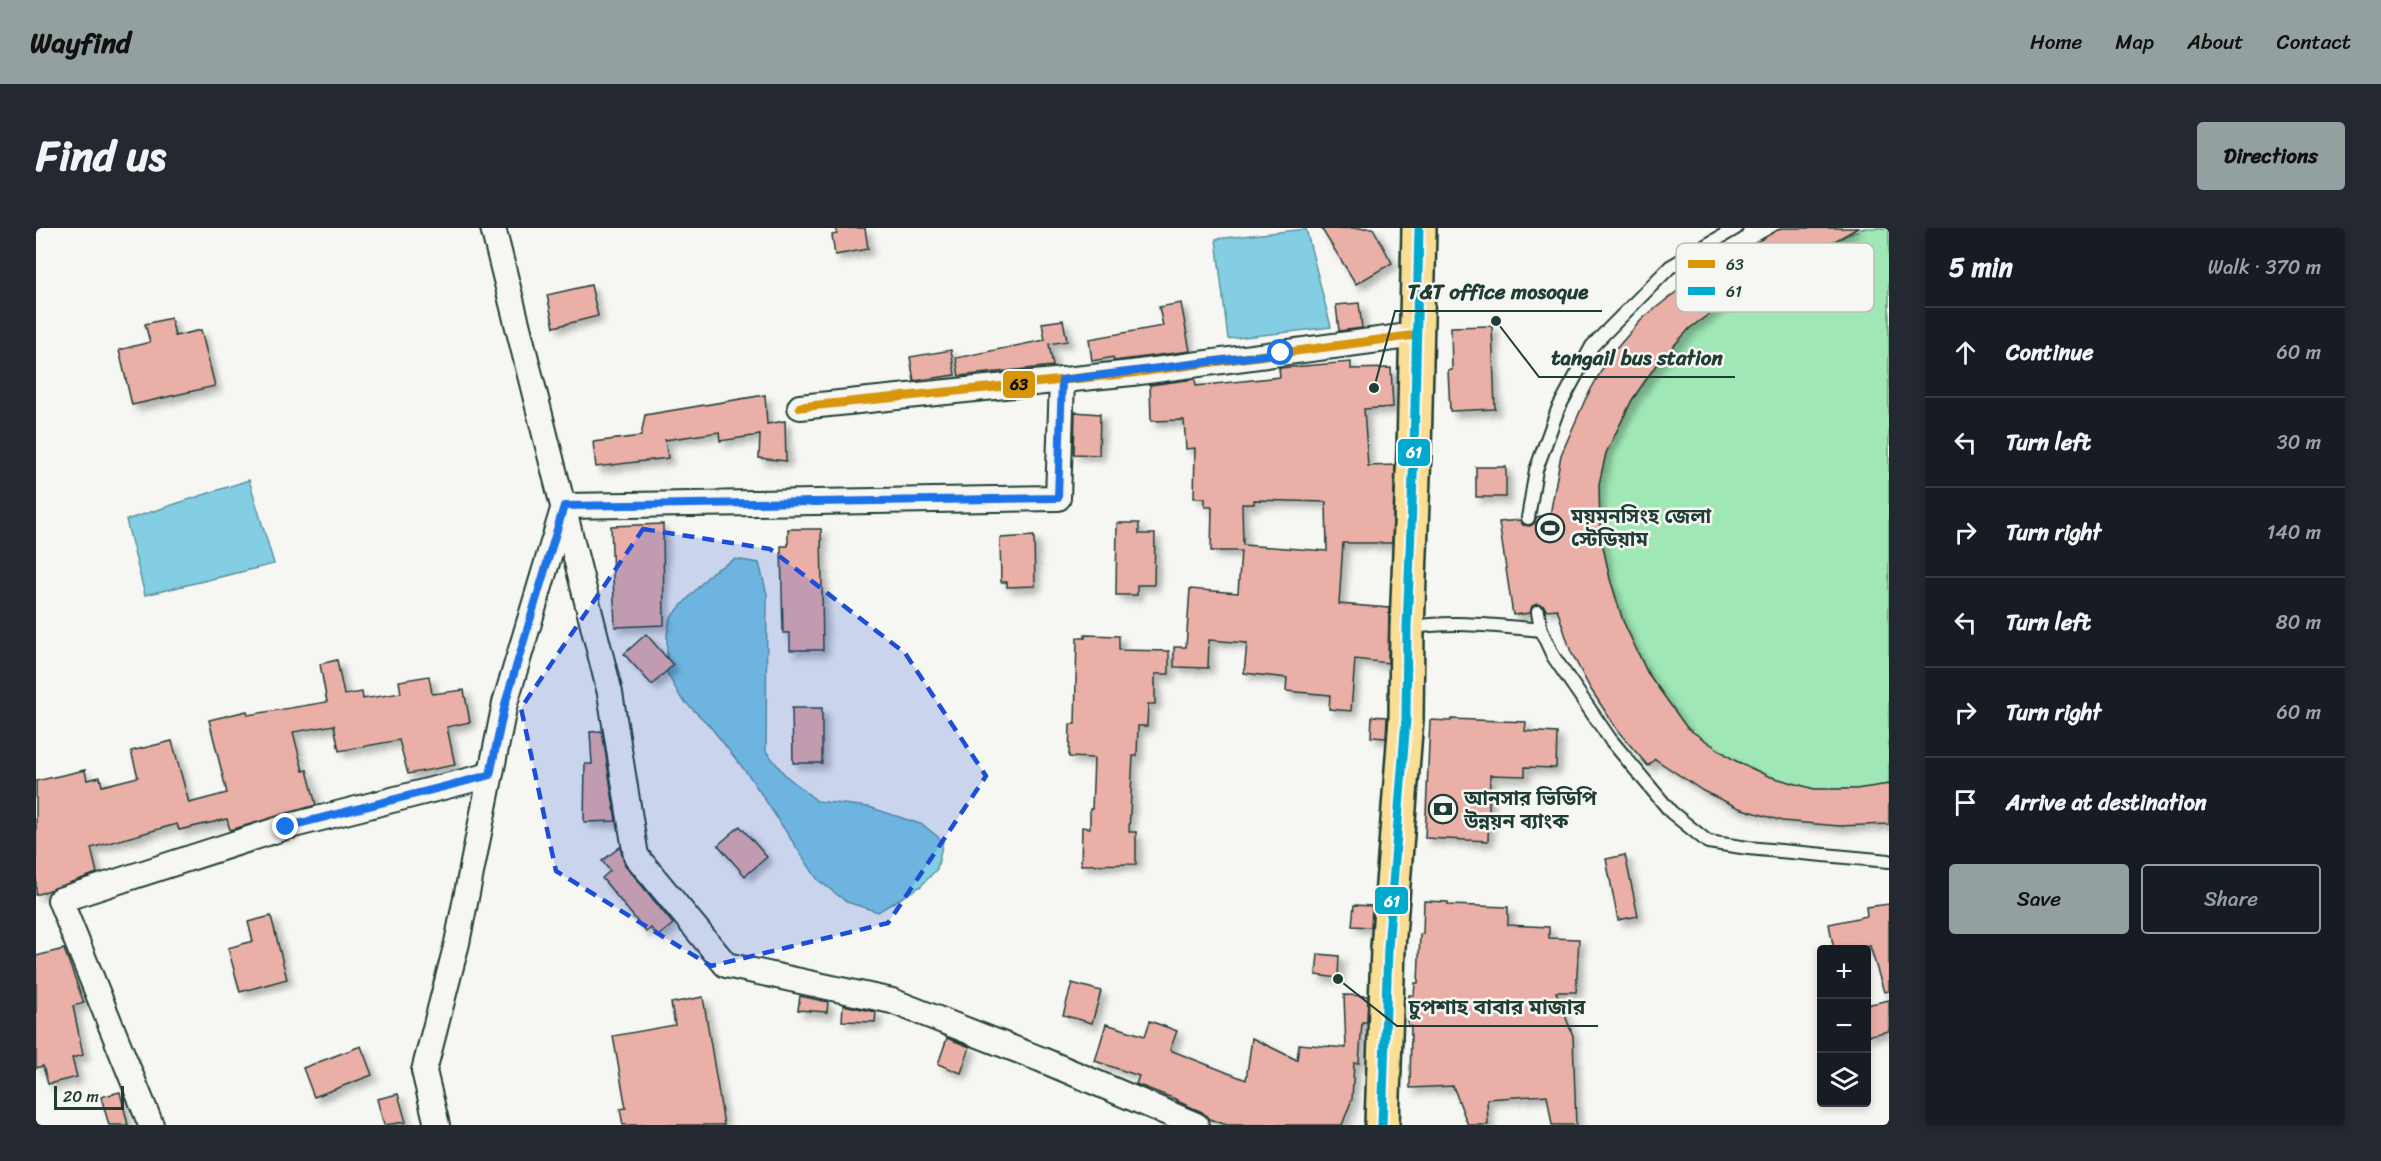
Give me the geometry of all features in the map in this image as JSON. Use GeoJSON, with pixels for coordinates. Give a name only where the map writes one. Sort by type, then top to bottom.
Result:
{"type":"FeatureCollection","features":[{"type":"Feature","properties":{"kind":"highway"},"geometry":{"type":"LineString","coordinates":[[1382,1125],[1388,948],[1406,719],[1419,228]]}},
{"type":"Feature","properties":{"kind":"street"},"geometry":{"type":"LineString","coordinates":[[493,228],[610,693],[636,856],[726,965],[892,1001],[1196,1125]]}},
{"type":"Feature","properties":{"kind":"street"},"geometry":{"type":"LineString","coordinates":[[800,407],[1132,373],[1416,335]]}},
{"type":"Feature","properties":{"kind":"street"},"geometry":{"type":"LineString","coordinates":[[564,506],[1058,498],[1062,380]]}},
{"type":"Feature","properties":{"kind":"street"},"geometry":{"type":"LineString","coordinates":[[437,1125],[424,1071],[457,944],[505,704],[564,506]]}},
{"type":"Feature","properties":{"kind":"street"},"geometry":{"type":"LineString","coordinates":[[151,1125],[60,900],[286,827],[490,775]]}},
{"type":"Feature","properties":{"kind":"lane"},"geometry":{"type":"LineString","coordinates":[[1711,243],[1736,228]]}},
{"type":"Feature","properties":{"kind":"lane"},"geometry":{"type":"LineString","coordinates":[[1528,518],[1536,470],[1557,409],[1592,346],[1676,263]]}},
{"type":"Feature","properties":{"kind":"lane"},"geometry":{"type":"LineString","coordinates":[[1538,612],[1541,630],[1553,656],[1610,739],[1671,812],[1708,842],[1889,861]]}},
{"type":"Feature","properties":{"kind":"lane"},"geometry":{"type":"LineString","coordinates":[[1407,628],[1435,623],[1460,622],[1541,630]]}},
{"type":"Feature","properties":{"kind":"highlighted area"},"geometry":{"type":"Polygon","coordinates":[[[643,529],[770,549],[905,653],[986,776],[888,923],[711,966],[556,871],[521,708],[643,529]]]}},
{"type":"Feature","properties":{"kind":"green space"},"geometry":{"type":"Polygon","coordinates":[[[1864,228],[1889,228],[1889,784],[1856,789],[1814,789],[1768,776],[1734,760],[1687,728],[1647,672],[1623,621],[1610,579],[1600,533],[1599,484],[1606,453],[1632,400],[1656,365],[1690,328],[1712,312],[1874,312],[1874,243],[1830,243],[1864,228]]]}},
{"type":"Feature","properties":{"kind":"water"},"geometry":{"type":"Polygon","coordinates":[[[1306,229],[1331,327],[1228,339],[1216,239],[1306,229]]]}},
{"type":"Feature","properties":{"kind":"water"},"geometry":{"type":"Polygon","coordinates":[[[249,480],[274,564],[145,595],[126,520],[249,480]]]}},
{"type":"Feature","properties":{"kind":"water"},"geometry":{"type":"Polygon","coordinates":[[[735,559],[759,563],[767,594],[766,751],[785,775],[817,801],[869,807],[923,825],[943,841],[937,869],[921,886],[878,912],[847,902],[818,880],[750,777],[709,725],[681,698],[667,673],[667,635],[670,618],[712,572],[735,559]]]}},
{"type":"Feature","properties":{"kind":"building"},"geometry":{"type":"Polygon","coordinates":[[[836,228],[865,228],[868,249],[835,255],[832,235],[837,234],[836,228]]]}},
{"type":"Feature","properties":{"kind":"building"},"geometry":{"type":"Polygon","coordinates":[[[1321,228],[1373,228],[1392,263],[1356,284],[1321,228]]]}},
{"type":"Feature","properties":{"kind":"building","name":"ময়মনসিংহ জেলা স্টেডিয়াম"},"geometry":{"type":"Polygon","coordinates":[[[1781,228],[1858,228],[1831,243],[1755,243],[1781,228]]]}},
{"type":"Feature","properties":{"kind":"building"},"geometry":{"type":"Polygon","coordinates":[[[591,285],[598,316],[554,327],[547,295],[591,285]]]}},
{"type":"Feature","properties":{"kind":"building","name":"ময়মনসিংহ জেলা স্টেডিয়াম"},"geometry":{"type":"Polygon","coordinates":[[[1676,292],[1676,312],[1712,312],[1690,328],[1656,365],[1632,400],[1606,453],[1599,484],[1600,533],[1610,579],[1623,621],[1647,672],[1687,728],[1734,760],[1768,776],[1814,789],[1856,789],[1889,784],[1889,824],[1839,826],[1782,821],[1739,808],[1703,791],[1655,759],[1648,766],[1618,731],[1590,688],[1571,652],[1557,609],[1546,610],[1544,606],[1537,604],[1532,606],[1530,613],[1513,615],[1499,522],[1520,520],[1523,525],[1530,526],[1535,523],[1536,517],[1550,515],[1561,455],[1585,400],[1609,357],[1643,318],[1676,292]]]}},
{"type":"Feature","properties":{"kind":"building"},"geometry":{"type":"Polygon","coordinates":[[[1181,303],[1190,351],[1114,361],[1113,357],[1092,361],[1089,339],[1163,326],[1159,307],[1181,303]]]}},
{"type":"Feature","properties":{"kind":"building"},"geometry":{"type":"Polygon","coordinates":[[[1359,303],[1362,328],[1339,331],[1336,305],[1359,303]]]}},
{"type":"Feature","properties":{"kind":"building"},"geometry":{"type":"Polygon","coordinates":[[[171,318],[175,336],[201,330],[215,386],[132,405],[119,350],[150,342],[145,324],[171,318]]]}},
{"type":"Feature","properties":{"kind":"building"},"geometry":{"type":"Polygon","coordinates":[[[1063,320],[1067,341],[1049,344],[1053,366],[959,376],[956,358],[1045,340],[1042,323],[1063,320]]]}},
{"type":"Feature","properties":{"kind":"building"},"geometry":{"type":"Polygon","coordinates":[[[1492,326],[1495,409],[1450,411],[1448,370],[1452,370],[1451,327],[1492,326]]]}},
{"type":"Feature","properties":{"kind":"building"},"geometry":{"type":"Polygon","coordinates":[[[951,350],[955,375],[914,381],[910,357],[951,350]]]}},
{"type":"Feature","properties":{"kind":"building"},"geometry":{"type":"Polygon","coordinates":[[[1351,362],[1351,369],[1391,368],[1393,407],[1364,409],[1368,466],[1395,465],[1392,543],[1343,543],[1339,604],[1389,608],[1388,663],[1355,659],[1351,711],[1329,709],[1330,695],[1286,691],[1287,678],[1244,673],[1247,643],[1209,640],[1208,668],[1174,667],[1174,647],[1186,647],[1190,589],[1238,593],[1241,551],[1211,551],[1212,507],[1205,507],[1205,498],[1194,498],[1195,448],[1186,449],[1184,420],[1151,421],[1150,385],[1195,379],[1196,386],[1280,377],[1279,368],[1351,362]],[[1254,500],[1254,504],[1242,504],[1243,545],[1327,551],[1326,502],[1254,500]]]}},
{"type":"Feature","properties":{"kind":"building"},"geometry":{"type":"Polygon","coordinates":[[[765,395],[767,424],[785,421],[786,461],[759,458],[760,435],[720,441],[719,432],[665,440],[668,458],[596,467],[593,442],[641,436],[645,415],[765,395]]]}},
{"type":"Feature","properties":{"kind":"building"},"geometry":{"type":"Polygon","coordinates":[[[1075,412],[1100,414],[1099,455],[1074,454],[1075,412]]]}},
{"type":"Feature","properties":{"kind":"building"},"geometry":{"type":"Polygon","coordinates":[[[1476,467],[1506,467],[1506,497],[1476,497],[1476,467]]]}},
{"type":"Feature","properties":{"kind":"building"},"geometry":{"type":"Polygon","coordinates":[[[1117,523],[1139,523],[1139,534],[1155,534],[1154,585],[1137,585],[1137,595],[1116,595],[1117,523]]]}},
{"type":"Feature","properties":{"kind":"building"},"geometry":{"type":"Polygon","coordinates":[[[663,524],[664,625],[615,627],[611,526],[663,524]]]}},
{"type":"Feature","properties":{"kind":"building"},"geometry":{"type":"Polygon","coordinates":[[[788,529],[821,529],[823,650],[790,650],[790,633],[783,633],[781,546],[788,546],[788,529]]]}},
{"type":"Feature","properties":{"kind":"building"},"geometry":{"type":"Polygon","coordinates":[[[1034,536],[1035,586],[1007,587],[1007,582],[1001,582],[1000,538],[1034,536]]]}},
{"type":"Feature","properties":{"kind":"building"},"geometry":{"type":"Polygon","coordinates":[[[646,634],[673,665],[652,685],[624,654],[646,634]]]}},
{"type":"Feature","properties":{"kind":"building"},"geometry":{"type":"Polygon","coordinates":[[[1085,635],[1119,636],[1119,650],[1169,651],[1169,674],[1155,674],[1155,704],[1148,704],[1147,726],[1138,726],[1137,756],[1133,756],[1129,832],[1136,832],[1136,864],[1081,865],[1082,827],[1090,828],[1094,758],[1069,757],[1070,724],[1075,724],[1077,638],[1085,638],[1085,635]]]}},
{"type":"Feature","properties":{"kind":"building"},"geometry":{"type":"Polygon","coordinates":[[[337,660],[344,695],[362,692],[363,699],[401,693],[399,681],[429,676],[432,694],[464,690],[470,722],[447,727],[455,765],[408,774],[399,740],[339,751],[334,725],[293,732],[303,771],[307,770],[316,805],[230,830],[227,819],[179,830],[177,824],[91,848],[97,873],[36,895],[36,781],[85,770],[87,780],[100,777],[102,786],[138,777],[131,751],[172,741],[189,803],[227,793],[209,720],[247,711],[248,715],[327,702],[320,664],[337,660]]]}},
{"type":"Feature","properties":{"kind":"building"},"geometry":{"type":"Polygon","coordinates":[[[792,708],[822,708],[822,763],[793,763],[792,708]]]}},
{"type":"Feature","properties":{"kind":"building"},"geometry":{"type":"Polygon","coordinates":[[[1372,716],[1387,717],[1386,738],[1371,737],[1372,716]]]}},
{"type":"Feature","properties":{"kind":"building"},"geometry":{"type":"Polygon","coordinates":[[[1451,719],[1526,722],[1525,731],[1557,733],[1556,768],[1525,767],[1525,776],[1490,775],[1488,841],[1425,838],[1430,720],[1451,721],[1451,719]]]}},
{"type":"Feature","properties":{"kind":"building"},"geometry":{"type":"Polygon","coordinates":[[[602,731],[616,821],[584,822],[585,764],[592,764],[590,732],[602,731]]]}},
{"type":"Feature","properties":{"kind":"building"},"geometry":{"type":"Polygon","coordinates":[[[740,826],[767,857],[745,876],[718,845],[740,826]]]}},
{"type":"Feature","properties":{"kind":"building"},"geometry":{"type":"Polygon","coordinates":[[[620,847],[625,865],[673,924],[658,936],[651,928],[646,932],[602,878],[610,871],[602,861],[620,847]]]}},
{"type":"Feature","properties":{"kind":"building"},"geometry":{"type":"Polygon","coordinates":[[[1625,855],[1638,916],[1618,920],[1606,859],[1625,855]]]}},
{"type":"Feature","properties":{"kind":"building"},"geometry":{"type":"Polygon","coordinates":[[[1424,901],[1448,902],[1448,905],[1508,907],[1508,925],[1549,927],[1549,938],[1579,939],[1576,992],[1556,992],[1573,1036],[1576,1125],[1552,1125],[1547,1095],[1487,1099],[1488,1125],[1468,1125],[1453,1086],[1410,1088],[1409,995],[1414,995],[1415,983],[1418,983],[1424,901]]]}},
{"type":"Feature","properties":{"kind":"building"},"geometry":{"type":"Polygon","coordinates":[[[1889,904],[1889,991],[1884,992],[1871,945],[1833,945],[1829,924],[1867,916],[1866,907],[1889,904]]]}},
{"type":"Feature","properties":{"kind":"building"},"geometry":{"type":"Polygon","coordinates":[[[1354,905],[1372,906],[1371,927],[1352,926],[1354,905]]]}},
{"type":"Feature","properties":{"kind":"building"},"geometry":{"type":"Polygon","coordinates":[[[271,916],[287,979],[240,992],[228,948],[253,941],[248,922],[271,916]]]}},
{"type":"Feature","properties":{"kind":"building"},"geometry":{"type":"Polygon","coordinates":[[[64,949],[84,1003],[73,1006],[83,1055],[72,1058],[77,1077],[48,1084],[43,1066],[36,1068],[36,956],[64,949]]]}},
{"type":"Feature","properties":{"kind":"building"},"geometry":{"type":"Polygon","coordinates":[[[1318,954],[1339,956],[1338,978],[1316,975],[1318,954]]]}},
{"type":"Feature","properties":{"kind":"building"},"geometry":{"type":"Polygon","coordinates":[[[1072,983],[1101,991],[1092,1023],[1063,1015],[1072,983]]]}},
{"type":"Feature","properties":{"kind":"building"},"geometry":{"type":"Polygon","coordinates":[[[1344,995],[1368,996],[1367,1022],[1362,1022],[1359,1063],[1354,1063],[1352,1099],[1342,1125],[1227,1125],[1209,1119],[1202,1112],[1178,1100],[1136,1084],[1139,1076],[1095,1061],[1106,1024],[1145,1036],[1150,1021],[1177,1031],[1170,1050],[1246,1080],[1252,1038],[1297,1060],[1299,1044],[1346,1048],[1344,995]]]}},
{"type":"Feature","properties":{"kind":"building"},"geometry":{"type":"Polygon","coordinates":[[[800,996],[828,1002],[827,1012],[798,1010],[800,996]]]}},
{"type":"Feature","properties":{"kind":"building"},"geometry":{"type":"Polygon","coordinates":[[[703,997],[724,1125],[623,1125],[620,1109],[626,1108],[613,1036],[675,1025],[671,1003],[703,997]]]}},
{"type":"Feature","properties":{"kind":"building"},"geometry":{"type":"Polygon","coordinates":[[[1889,1000],[1889,1031],[1871,1035],[1871,1004],[1889,1000]]]}},
{"type":"Feature","properties":{"kind":"building"},"geometry":{"type":"Polygon","coordinates":[[[843,1005],[876,1012],[875,1022],[842,1021],[843,1005]]]}},
{"type":"Feature","properties":{"kind":"building"},"geometry":{"type":"Polygon","coordinates":[[[947,1038],[970,1047],[961,1073],[938,1064],[947,1038]]]}},
{"type":"Feature","properties":{"kind":"building"},"geometry":{"type":"Polygon","coordinates":[[[361,1046],[372,1075],[314,1097],[303,1068],[361,1046]]]}},
{"type":"Feature","properties":{"kind":"building"},"geometry":{"type":"Polygon","coordinates":[[[120,1092],[128,1125],[109,1125],[101,1097],[120,1092]]]}},
{"type":"Feature","properties":{"kind":"building"},"geometry":{"type":"Polygon","coordinates":[[[398,1094],[406,1122],[384,1125],[377,1099],[398,1094]]]}},
{"type":"Feature","properties":{"kind":"transit line","name":"61"},"geometry":{"type":"LineString","coordinates":[[1382,1125],[1388,948],[1406,719],[1419,228]]}},
{"type":"Feature","properties":{"kind":"transit line","name":"63"},"geometry":{"type":"LineString","coordinates":[[800,407],[1132,373],[1416,335]]}},
{"type":"Feature","properties":{"kind":"place","name":"tangail bus station"},"geometry":{"type":"Point","coordinates":[1496,321]}},
{"type":"Feature","properties":{"kind":"place","name":"T&T office mosoque"},"geometry":{"type":"Point","coordinates":[1374,388]}},
{"type":"Feature","properties":{"kind":"place","name":"ময়মনসিংহ জেলা স্টেডিয়াম"},"geometry":{"type":"Point","coordinates":[1550,528]}},
{"type":"Feature","properties":{"kind":"place","name":"আনসার ভিডিপি উন্নয়ন ব্যাংক"},"geometry":{"type":"Point","coordinates":[1443,809]}},
{"type":"Feature","properties":{"kind":"place","name":"চুপশাহ বাবার মাজার"},"geometry":{"type":"Point","coordinates":[1338,979]}},
{"type":"Feature","properties":{"kind":"route"},"geometry":{"type":"LineString","coordinates":[[286,827],[490,775],[505,704],[564,506],[1058,498],[1062,380],[1281,353]]}}]}
